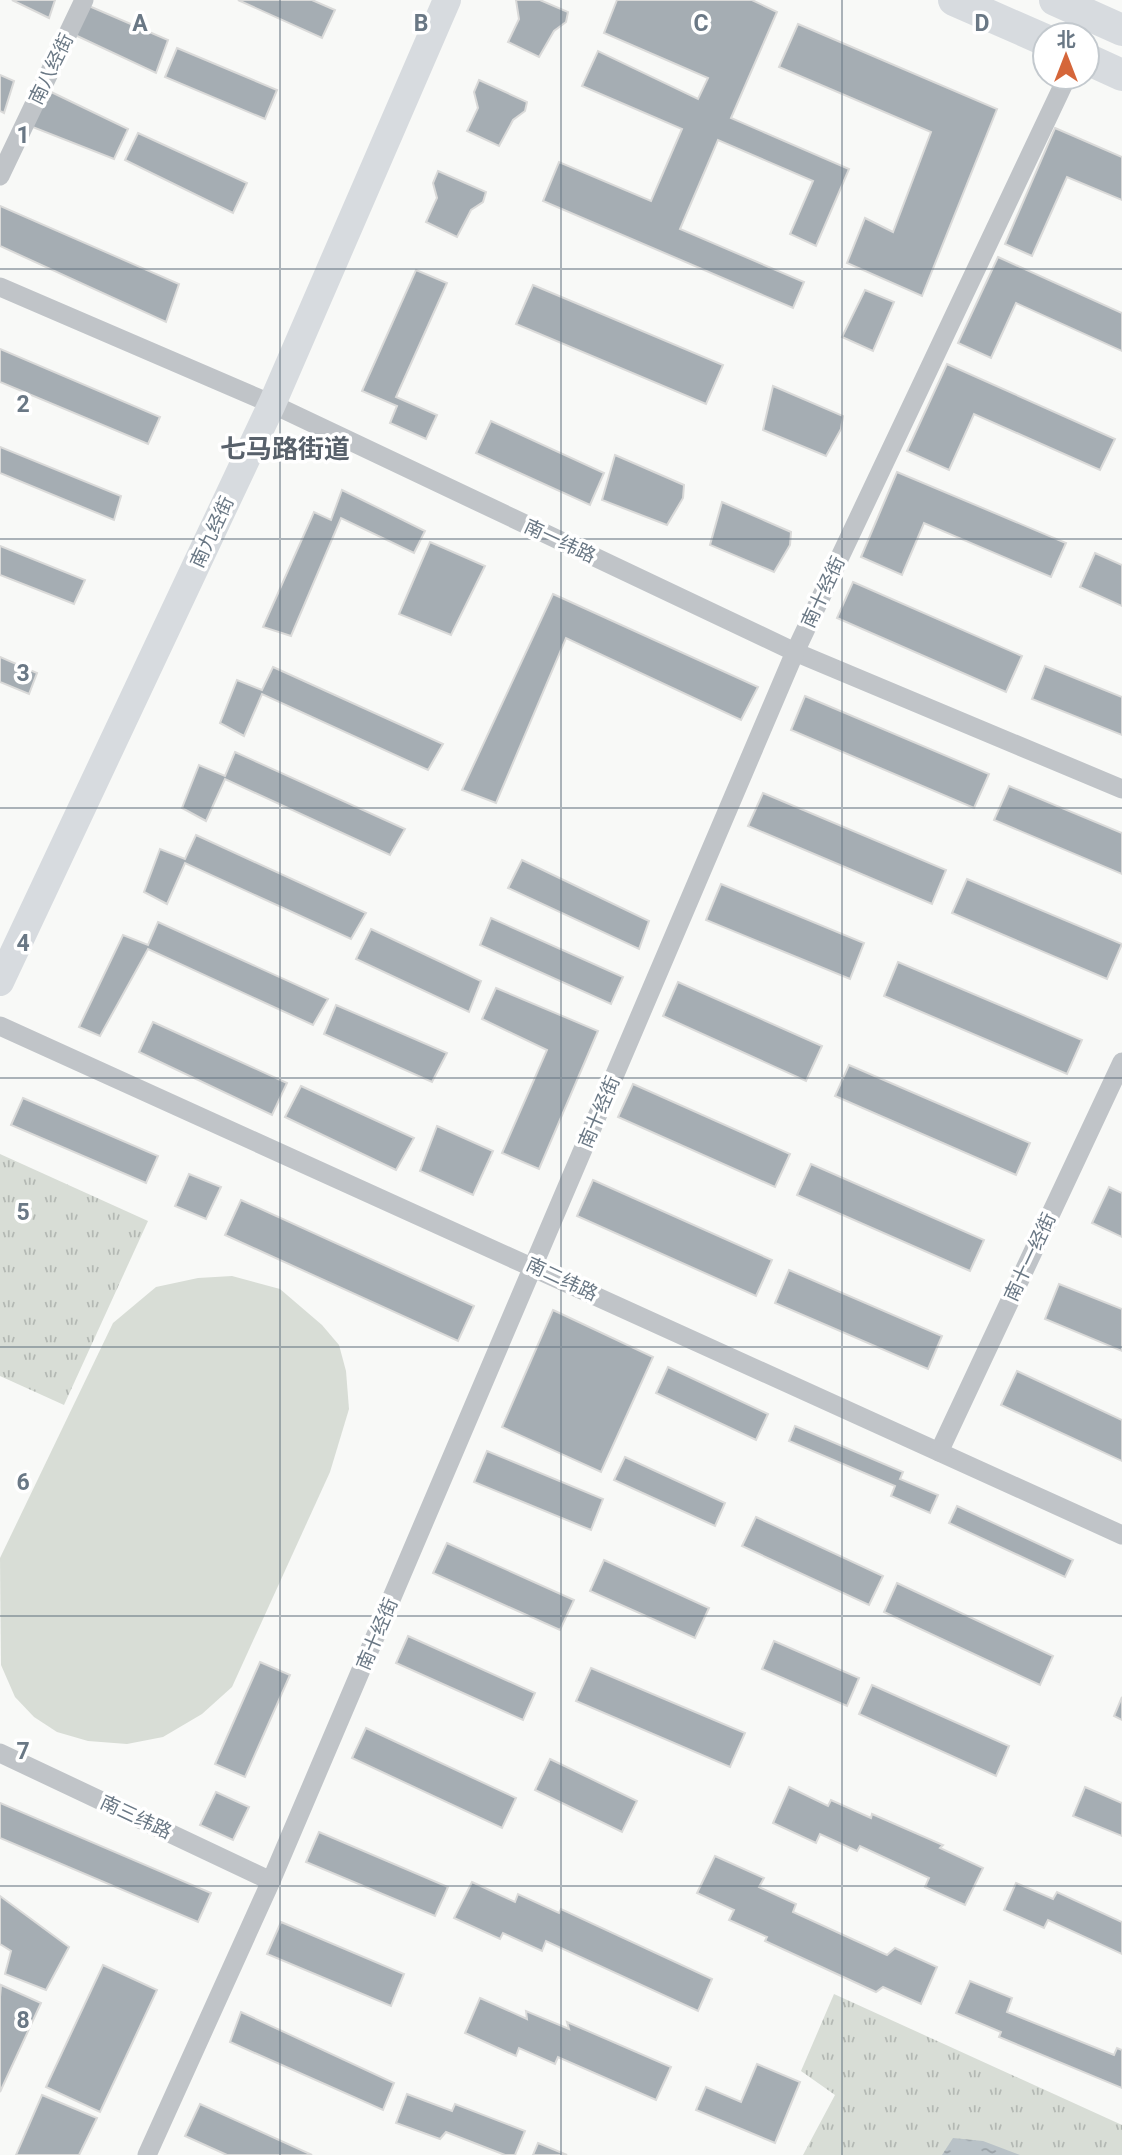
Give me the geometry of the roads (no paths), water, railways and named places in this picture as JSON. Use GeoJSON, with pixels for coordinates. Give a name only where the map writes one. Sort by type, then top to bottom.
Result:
{"type":"FeatureCollection","features":[{"type":"Feature","properties":{"kind":"main road","name":"南九经街"},"geometry":{"type":"LineString","coordinates":[[0,982],[272,404],[447,0]]}},
{"type":"Feature","properties":{"kind":"main road"},"geometry":{"type":"LineString","coordinates":[[954,0],[1031,34]]}},
{"type":"Feature","properties":{"kind":"main road"},"geometry":{"type":"LineString","coordinates":[[1055,0],[1122,30]]}},
{"type":"Feature","properties":{"kind":"main road"},"geometry":{"type":"LineString","coordinates":[[1101,65],[1122,75]]}},
{"type":"Feature","properties":{"kind":"street","name":"南八经街"},"geometry":{"type":"LineString","coordinates":[[0,176],[84,0]]}},
{"type":"Feature","properties":{"kind":"street","name":"南十经街"},"geometry":{"type":"LineString","coordinates":[[147,2155],[271,1881],[794,652],[1061,91]]}},
{"type":"Feature","properties":{"kind":"street","name":"南一纬路"},"geometry":{"type":"LineString","coordinates":[[0,287],[272,404],[794,652],[1122,789]]}},
{"type":"Feature","properties":{"kind":"street","name":"南二纬路"},"geometry":{"type":"LineString","coordinates":[[0,1026],[533,1265],[1122,1535]]}},
{"type":"Feature","properties":{"kind":"street","name":"南十一经街"},"geometry":{"type":"LineString","coordinates":[[939,1452],[1122,1062]]}},
{"type":"Feature","properties":{"kind":"street","name":"南三纬路"},"geometry":{"type":"LineString","coordinates":[[0,1753],[271,1881]]}},
{"type":"Feature","properties":{"kind":"water"},"geometry":{"type":"Polygon","coordinates":[[[953,2138],[983,2141],[1020,2155],[942,2155],[953,2138]]]}},
{"type":"Feature","properties":{"kind":"district","name":"七马路街道"},"geometry":{"type":"Point","coordinates":[285,449]}}]}
